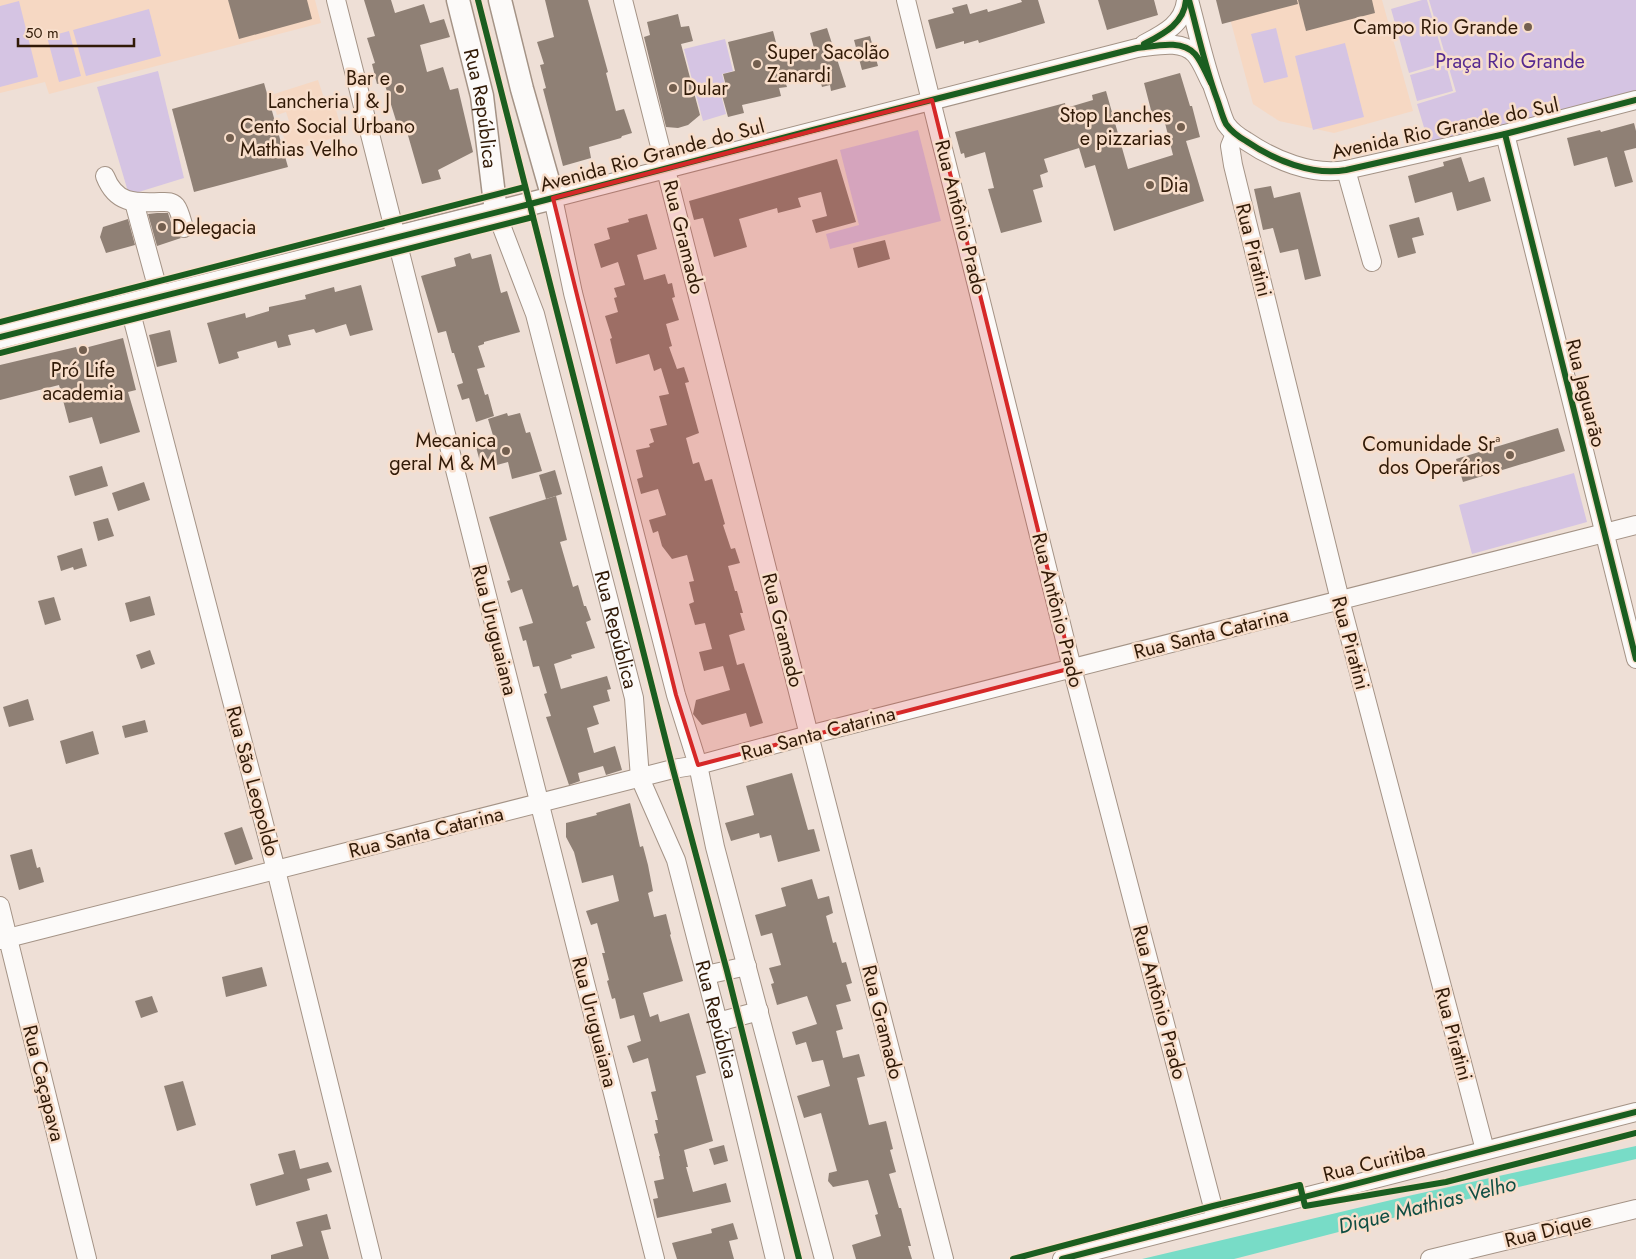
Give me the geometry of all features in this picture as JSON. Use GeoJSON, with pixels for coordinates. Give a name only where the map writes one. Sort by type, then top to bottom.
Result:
{"type":"FeatureCollection","features":[{"type":"Feature","properties":{"kind":"main road","name":"Rua República"},"geometry":{"type":"LineString","coordinates":[[458,0],[482,96],[496,212]]}},
{"type":"Feature","properties":{"kind":"main road","name":"Rua República"},"geometry":{"type":"LineString","coordinates":[[500,0],[522,89],[553,198]]}},
{"type":"Feature","properties":{"kind":"main road","name":"Avenida Rio Grande do Sul"},"geometry":{"type":"LineString","coordinates":[[0,337],[553,198]]}},
{"type":"Feature","properties":{"kind":"street","name":"Rua Uruguaiana"},"geometry":{"type":"LineString","coordinates":[[336,0],[655,1259]]}},
{"type":"Feature","properties":{"kind":"street","name":"Rua Gramado"},"geometry":{"type":"LineString","coordinates":[[623,0],[944,1259]]}},
{"type":"Feature","properties":{"kind":"street","name":"Rua Antônio Prado"},"geometry":{"type":"LineString","coordinates":[[906,0],[1072,668],[1216,1219]]}},
{"type":"Feature","properties":{"kind":"street","name":"Avenida Rio Grande do Sul"},"geometry":{"type":"LineString","coordinates":[[1137,48],[1162,35],[1173,26],[1181,18],[1188,0]]}},
{"type":"Feature","properties":{"kind":"street","name":"Avenida Rio Grande do Sul"},"geometry":{"type":"LineString","coordinates":[[1188,0],[1211,83],[1225,122],[1235,134],[1260,150],[1290,164],[1310,169],[1346,170],[1505,134],[1636,100]]}},
{"type":"Feature","properties":{"kind":"street","name":"Avenida Rio Grande do Sul"},"geometry":{"type":"LineString","coordinates":[[553,198],[1137,48],[1172,44],[1189,49],[1196,55],[1211,83]]}},
{"type":"Feature","properties":{"kind":"street","name":"Rua Piratini"},"geometry":{"type":"LineString","coordinates":[[1235,134],[1230,146],[1233,165],[1340,600],[1485,1150]]}},
{"type":"Feature","properties":{"kind":"street","name":"Rua Jaguarão"},"geometry":{"type":"LineString","coordinates":[[1505,134],[1636,659]]}},
{"type":"Feature","properties":{"kind":"street"},"geometry":{"type":"LineString","coordinates":[[1346,170],[1372,262]]}},
{"type":"Feature","properties":{"kind":"street"},"geometry":{"type":"LineString","coordinates":[[105,176],[109,187],[116,195],[134,202],[169,202],[176,206],[184,228]]}},
{"type":"Feature","properties":{"kind":"street","name":"Rua República"},"geometry":{"type":"LineString","coordinates":[[553,198],[576,302],[674,686],[698,765],[715,847],[824,1259]]}},
{"type":"Feature","properties":{"kind":"street"},"geometry":{"type":"LineString","coordinates":[[134,202],[160,297]]}},
{"type":"Feature","properties":{"kind":"street","name":"Rua República"},"geometry":{"type":"LineString","coordinates":[[496,212],[535,314],[634,698],[640,778],[676,860],[718,1022],[775,1259]]}},
{"type":"Feature","properties":{"kind":"street","name":"Rua São Leopoldo"},"geometry":{"type":"LineString","coordinates":[[128,305],[276,870],[372,1259]]}},
{"type":"Feature","properties":{"kind":"street","name":"Rua Santa Catarina"},"geometry":{"type":"LineString","coordinates":[[4,939],[539,803],[698,765],[809,735],[1636,525]]}},
{"type":"Feature","properties":{"kind":"street","name":"Rua Caçapava"},"geometry":{"type":"LineString","coordinates":[[0,906],[4,939],[87,1259]]}},
{"type":"Feature","properties":{"kind":"street"},"geometry":{"type":"LineString","coordinates":[[706,975],[747,966]]}},
{"type":"Feature","properties":{"kind":"street"},"geometry":{"type":"LineString","coordinates":[[718,1022],[758,1011]]}},
{"type":"Feature","properties":{"kind":"street","name":"Rua Curitiba"},"geometry":{"type":"LineString","coordinates":[[1062,1259],[1636,1112]]}},
{"type":"Feature","properties":{"kind":"street","name":"Rua Dique"},"geometry":{"type":"LineString","coordinates":[[1430,1259],[1636,1208]]}},
{"type":"Feature","properties":{"kind":"highlighted area"},"geometry":{"type":"Polygon","coordinates":[[[932,100],[1072,668],[698,765],[676,695],[553,198],[932,100]]]}},
{"type":"Feature","properties":{"kind":"shaded area"},"geometry":{"type":"Polygon","coordinates":[[[0,0],[315,0],[321,23],[49,94],[45,82],[0,93],[0,0]]]}},
{"type":"Feature","properties":{"kind":"shaded area"},"geometry":{"type":"Polygon","coordinates":[[[1225,0],[1382,0],[1413,111],[1334,133],[1279,121],[1253,104],[1225,0]]]}},
{"type":"Feature","properties":{"kind":"shaded area"},"geometry":{"type":"Polygon","coordinates":[[[318,80],[325,101],[333,99],[343,135],[288,152],[280,124],[289,121],[286,112],[277,115],[271,95],[318,80]]]}},
{"type":"Feature","properties":{"kind":"green space"},"geometry":{"type":"Polygon","coordinates":[[[1427,0],[1445,62],[1409,73],[1391,9],[1427,0]]]}},
{"type":"Feature","properties":{"kind":"green space","name":"Praça Rio Grande"},"geometry":{"type":"Polygon","coordinates":[[[1429,0],[1636,0],[1636,93],[1429,144],[1417,104],[1456,92],[1429,0]]]}},
{"type":"Feature","properties":{"kind":"green space"},"geometry":{"type":"Polygon","coordinates":[[[19,1],[38,77],[0,87],[0,6],[19,1]]]}},
{"type":"Feature","properties":{"kind":"green space"},"geometry":{"type":"Polygon","coordinates":[[[149,9],[161,56],[86,76],[73,30],[149,9]]]}},
{"type":"Feature","properties":{"kind":"green space"},"geometry":{"type":"Polygon","coordinates":[[[1276,28],[1288,77],[1264,83],[1251,34],[1276,28]]]}},
{"type":"Feature","properties":{"kind":"green space"},"geometry":{"type":"Polygon","coordinates":[[[69,31],[81,76],[59,82],[47,37],[69,31]]]}},
{"type":"Feature","properties":{"kind":"green space"},"geometry":{"type":"Polygon","coordinates":[[[725,39],[733,71],[722,74],[725,85],[719,87],[726,114],[703,121],[684,49],[725,39]]]}},
{"type":"Feature","properties":{"kind":"green space"},"geometry":{"type":"Polygon","coordinates":[[[1345,43],[1364,117],[1313,130],[1295,56],[1345,43]]]}},
{"type":"Feature","properties":{"kind":"green space"},"geometry":{"type":"Polygon","coordinates":[[[1446,65],[1453,91],[1417,101],[1410,75],[1446,65]]]}},
{"type":"Feature","properties":{"kind":"green space"},"geometry":{"type":"Polygon","coordinates":[[[158,71],[184,178],[129,195],[97,87],[158,71]]]}},
{"type":"Feature","properties":{"kind":"green space"},"geometry":{"type":"Polygon","coordinates":[[[918,130],[941,221],[830,249],[826,234],[859,225],[840,150],[918,130]]]}},
{"type":"Feature","properties":{"kind":"green space"},"geometry":{"type":"Polygon","coordinates":[[[1574,473],[1587,522],[1472,554],[1459,505],[1574,473]]]}},
{"type":"Feature","properties":{"kind":"water","name":"Dique Mathias Velho"},"geometry":{"type":"Polygon","coordinates":[[[1636,1146],[1636,1159],[1443,1205],[1234,1259],[1142,1259],[1408,1196],[1636,1146]]]}},
{"type":"Feature","properties":{"kind":"building"},"geometry":{"type":"Polygon","coordinates":[[[228,0],[307,0],[312,19],[239,39],[228,0]]]}},
{"type":"Feature","properties":{"kind":"building"},"geometry":{"type":"Polygon","coordinates":[[[364,0],[391,0],[395,13],[424,4],[430,23],[444,19],[450,37],[420,45],[427,72],[443,67],[450,90],[458,88],[473,152],[438,170],[441,179],[422,184],[405,125],[398,127],[384,82],[377,84],[372,64],[375,63],[367,38],[375,36],[364,0]]]}},
{"type":"Feature","properties":{"kind":"building"},"geometry":{"type":"Polygon","coordinates":[[[545,0],[588,0],[608,72],[606,73],[616,111],[624,109],[632,133],[589,147],[591,158],[563,166],[543,89],[546,88],[540,65],[544,64],[537,42],[554,37],[545,0]]]}},
{"type":"Feature","properties":{"kind":"building"},"geometry":{"type":"Polygon","coordinates":[[[1021,0],[1038,0],[1045,23],[979,43],[978,40],[964,44],[964,41],[936,49],[928,20],[954,13],[952,8],[967,4],[970,14],[987,9],[988,12],[1022,2],[1021,0]]]}},
{"type":"Feature","properties":{"kind":"building"},"geometry":{"type":"Polygon","coordinates":[[[1098,0],[1154,0],[1158,15],[1107,30],[1098,0]]]}},
{"type":"Feature","properties":{"kind":"building"},"geometry":{"type":"Polygon","coordinates":[[[1216,0],[1297,0],[1298,4],[1222,24],[1216,0]]]}},
{"type":"Feature","properties":{"kind":"building"},"geometry":{"type":"Polygon","coordinates":[[[1298,0],[1372,0],[1375,13],[1306,31],[1298,0]]]}},
{"type":"Feature","properties":{"kind":"building","name":"Dular"},"geometry":{"type":"Polygon","coordinates":[[[678,14],[681,27],[689,26],[693,41],[681,44],[700,115],[688,125],[678,128],[666,127],[644,37],[650,35],[647,22],[678,14]]]}},
{"type":"Feature","properties":{"kind":"building"},"geometry":{"type":"Polygon","coordinates":[[[827,28],[846,87],[831,91],[830,85],[822,87],[818,72],[785,81],[787,87],[779,88],[781,96],[742,105],[744,113],[728,117],[720,88],[726,86],[723,74],[735,71],[728,42],[773,31],[780,58],[814,48],[810,33],[827,28]]]}},
{"type":"Feature","properties":{"kind":"building"},"geometry":{"type":"Polygon","coordinates":[[[870,36],[878,66],[862,70],[854,40],[870,36]]]}},
{"type":"Feature","properties":{"kind":"building"},"geometry":{"type":"Polygon","coordinates":[[[1180,73],[1190,106],[1192,106],[1200,137],[1186,141],[1204,201],[1114,231],[1095,165],[1085,168],[1079,148],[1044,159],[1048,172],[1040,175],[1043,187],[1033,190],[1042,222],[1001,233],[988,189],[994,188],[985,152],[965,158],[964,153],[961,154],[955,132],[1065,103],[1066,108],[1093,100],[1092,95],[1106,91],[1128,169],[1173,155],[1163,115],[1153,118],[1144,83],[1180,73]]]}},
{"type":"Feature","properties":{"kind":"building","name":"Cento Social Urbano Mathias Velho"},"geometry":{"type":"Polygon","coordinates":[[[264,83],[288,167],[194,192],[172,109],[264,83]]]}},
{"type":"Feature","properties":{"kind":"building"},"geometry":{"type":"Polygon","coordinates":[[[1634,123],[1636,148],[1624,151],[1633,182],[1615,187],[1607,157],[1574,166],[1567,138],[1600,130],[1601,132],[1634,123]]]}},
{"type":"Feature","properties":{"kind":"building"},"geometry":{"type":"Polygon","coordinates":[[[1461,157],[1469,182],[1484,177],[1491,201],[1457,211],[1452,192],[1415,203],[1408,176],[1444,166],[1443,162],[1461,157]]]}},
{"type":"Feature","properties":{"kind":"building"},"geometry":{"type":"Polygon","coordinates":[[[837,159],[856,222],[816,233],[812,220],[827,216],[821,192],[798,198],[801,207],[778,213],[777,208],[739,219],[747,247],[714,257],[703,218],[694,220],[689,201],[837,159]]]}},
{"type":"Feature","properties":{"kind":"building"},"geometry":{"type":"Polygon","coordinates":[[[1271,186],[1274,198],[1300,192],[1321,276],[1305,280],[1298,249],[1280,253],[1273,228],[1263,230],[1254,189],[1271,186]]]}},
{"type":"Feature","properties":{"kind":"building","name":"Delegacia"},"geometry":{"type":"Polygon","coordinates":[[[168,213],[174,232],[181,238],[157,246],[148,214],[168,213]]]}},
{"type":"Feature","properties":{"kind":"building"},"geometry":{"type":"Polygon","coordinates":[[[647,214],[657,249],[637,255],[644,280],[665,274],[668,284],[672,283],[675,297],[672,298],[679,320],[666,324],[672,346],[669,347],[677,369],[684,367],[689,382],[685,383],[699,433],[686,438],[693,464],[699,462],[705,481],[712,479],[731,549],[735,548],[740,563],[728,566],[743,613],[740,613],[745,630],[729,635],[737,665],[744,663],[763,723],[750,727],[746,713],[702,725],[693,714],[696,700],[730,690],[723,666],[704,671],[699,652],[712,649],[705,623],[695,625],[689,604],[694,602],[689,582],[694,581],[687,555],[672,559],[662,546],[658,531],[653,533],[649,520],[666,515],[658,489],[641,494],[637,479],[643,477],[636,450],[650,447],[649,444],[654,442],[650,429],[667,425],[659,396],[669,394],[661,368],[654,371],[649,354],[616,364],[610,339],[612,338],[605,316],[618,312],[614,298],[617,297],[614,288],[625,285],[618,262],[601,268],[594,244],[610,239],[607,228],[629,222],[628,219],[647,214]]]}},
{"type":"Feature","properties":{"kind":"building"},"geometry":{"type":"Polygon","coordinates":[[[1419,217],[1424,235],[1412,238],[1416,253],[1398,258],[1389,225],[1419,217]]]}},
{"type":"Feature","properties":{"kind":"building"},"geometry":{"type":"Polygon","coordinates":[[[128,219],[135,245],[106,253],[100,237],[103,227],[128,219]]]}},
{"type":"Feature","properties":{"kind":"building"},"geometry":{"type":"Polygon","coordinates":[[[885,240],[890,259],[858,268],[853,248],[885,240]]]}},
{"type":"Feature","properties":{"kind":"building"},"geometry":{"type":"Polygon","coordinates":[[[470,253],[472,259],[491,254],[501,293],[507,291],[520,332],[484,342],[484,344],[478,346],[485,367],[477,369],[485,395],[488,394],[494,416],[476,422],[469,398],[462,400],[457,385],[463,383],[454,353],[452,353],[446,331],[438,333],[421,276],[456,266],[454,258],[470,253]]]}},
{"type":"Feature","properties":{"kind":"building"},"geometry":{"type":"Polygon","coordinates":[[[361,285],[373,330],[350,336],[346,324],[316,333],[314,329],[288,335],[291,345],[278,348],[276,341],[237,352],[239,358],[219,364],[207,323],[245,313],[246,318],[269,311],[269,307],[306,299],[305,295],[334,287],[335,292],[361,285]]]}},
{"type":"Feature","properties":{"kind":"building"},"geometry":{"type":"Polygon","coordinates":[[[170,330],[177,362],[157,367],[149,335],[170,330]]]}},
{"type":"Feature","properties":{"kind":"building"},"geometry":{"type":"Polygon","coordinates":[[[123,338],[136,390],[128,392],[140,432],[100,444],[92,417],[69,423],[59,385],[0,400],[0,365],[76,347],[77,350],[123,338]]]}},
{"type":"Feature","properties":{"kind":"building"},"geometry":{"type":"Polygon","coordinates":[[[507,413],[508,416],[520,413],[526,433],[530,432],[542,471],[512,479],[508,462],[482,469],[476,447],[495,442],[488,419],[507,413]]]}},
{"type":"Feature","properties":{"kind":"building","name":"Comunidade Srª dos Operários"},"geometry":{"type":"Polygon","coordinates":[[[1558,428],[1565,451],[1463,482],[1456,459],[1558,428]]]}},
{"type":"Feature","properties":{"kind":"building"},"geometry":{"type":"Polygon","coordinates":[[[102,466],[108,486],[75,496],[69,476],[102,466]]]}},
{"type":"Feature","properties":{"kind":"building"},"geometry":{"type":"Polygon","coordinates":[[[555,470],[562,494],[546,499],[539,475],[555,470]]]}},
{"type":"Feature","properties":{"kind":"building"},"geometry":{"type":"Polygon","coordinates":[[[144,482],[150,500],[118,511],[112,493],[144,482]]]}},
{"type":"Feature","properties":{"kind":"building"},"geometry":{"type":"Polygon","coordinates":[[[556,496],[567,540],[560,542],[573,587],[578,585],[584,606],[586,606],[591,620],[586,622],[595,648],[571,655],[572,658],[554,664],[561,689],[607,676],[611,689],[607,690],[610,701],[593,706],[599,724],[587,728],[594,753],[615,746],[622,770],[606,775],[603,766],[578,773],[580,781],[569,785],[546,717],[551,716],[544,694],[547,693],[539,666],[533,667],[526,640],[523,641],[519,627],[533,623],[522,589],[511,593],[507,581],[510,580],[489,517],[556,496]]]}},
{"type":"Feature","properties":{"kind":"building"},"geometry":{"type":"Polygon","coordinates":[[[108,518],[114,536],[98,541],[93,522],[108,518]]]}},
{"type":"Feature","properties":{"kind":"building"},"geometry":{"type":"Polygon","coordinates":[[[82,548],[87,566],[74,570],[73,567],[61,571],[57,556],[82,548]]]}},
{"type":"Feature","properties":{"kind":"building"},"geometry":{"type":"Polygon","coordinates":[[[150,596],[155,615],[130,622],[125,603],[150,596]]]}},
{"type":"Feature","properties":{"kind":"building"},"geometry":{"type":"Polygon","coordinates":[[[54,597],[61,620],[45,625],[38,601],[54,597]]]}},
{"type":"Feature","properties":{"kind":"building"},"geometry":{"type":"Polygon","coordinates":[[[150,650],[155,664],[141,669],[136,655],[150,650]]]}},
{"type":"Feature","properties":{"kind":"building"},"geometry":{"type":"Polygon","coordinates":[[[28,699],[34,720],[9,727],[3,707],[28,699]]]}},
{"type":"Feature","properties":{"kind":"building"},"geometry":{"type":"Polygon","coordinates":[[[145,720],[148,732],[125,738],[122,726],[145,720]]]}},
{"type":"Feature","properties":{"kind":"building"},"geometry":{"type":"Polygon","coordinates":[[[93,731],[99,754],[66,764],[60,741],[93,731]]]}},
{"type":"Feature","properties":{"kind":"building"},"geometry":{"type":"Polygon","coordinates":[[[792,773],[808,830],[814,829],[820,851],[778,862],[771,835],[760,838],[759,833],[731,841],[725,823],[754,815],[746,786],[792,773]]]}},
{"type":"Feature","properties":{"kind":"building"},"geometry":{"type":"Polygon","coordinates":[[[630,803],[640,847],[643,846],[648,865],[653,891],[648,893],[654,917],[666,914],[683,981],[643,993],[650,1017],[658,1014],[660,1022],[689,1013],[706,1073],[696,1076],[713,1141],[684,1150],[688,1167],[686,1167],[693,1192],[726,1183],[731,1202],[657,1218],[653,1199],[658,1198],[654,1181],[664,1179],[654,1134],[658,1133],[655,1120],[658,1120],[651,1092],[656,1091],[648,1058],[633,1063],[627,1046],[641,1041],[634,1015],[620,1019],[615,998],[612,999],[607,981],[609,980],[602,953],[605,953],[597,923],[591,925],[586,911],[619,901],[613,875],[582,883],[574,852],[566,837],[566,823],[597,815],[596,813],[630,803]]]}},
{"type":"Feature","properties":{"kind":"building"},"geometry":{"type":"Polygon","coordinates":[[[242,827],[253,859],[235,865],[224,833],[242,827]]]}},
{"type":"Feature","properties":{"kind":"building"},"geometry":{"type":"Polygon","coordinates":[[[32,849],[37,868],[40,867],[44,882],[19,890],[10,855],[32,849]]]}},
{"type":"Feature","properties":{"kind":"building"},"geometry":{"type":"Polygon","coordinates":[[[812,879],[818,899],[829,896],[833,913],[826,916],[833,943],[836,942],[842,963],[846,962],[852,983],[846,985],[851,1001],[836,1005],[843,1029],[836,1031],[843,1058],[859,1054],[865,1076],[857,1078],[869,1125],[886,1121],[893,1149],[890,1150],[896,1172],[889,1174],[899,1208],[901,1208],[911,1246],[908,1246],[912,1259],[856,1259],[852,1245],[881,1236],[875,1215],[878,1214],[868,1180],[833,1187],[828,1181],[829,1173],[837,1171],[821,1113],[804,1118],[797,1096],[830,1086],[823,1060],[812,1062],[806,1042],[796,1045],[792,1032],[817,1024],[807,996],[777,1005],[771,984],[774,983],[769,968],[781,965],[772,933],[761,936],[755,915],[786,906],[781,888],[812,879]]]}},
{"type":"Feature","properties":{"kind":"building"},"geometry":{"type":"Polygon","coordinates":[[[262,967],[267,986],[226,997],[222,977],[262,967]]]}},
{"type":"Feature","properties":{"kind":"building"},"geometry":{"type":"Polygon","coordinates":[[[152,996],[158,1012],[141,1018],[135,1001],[152,996]]]}},
{"type":"Feature","properties":{"kind":"building"},"geometry":{"type":"Polygon","coordinates":[[[183,1081],[196,1125],[177,1131],[164,1086],[183,1081]]]}},
{"type":"Feature","properties":{"kind":"building"},"geometry":{"type":"Polygon","coordinates":[[[724,1145],[728,1161],[714,1165],[709,1149],[724,1145]]]}},
{"type":"Feature","properties":{"kind":"building"},"geometry":{"type":"Polygon","coordinates":[[[295,1150],[300,1169],[328,1162],[332,1172],[307,1179],[310,1190],[256,1206],[250,1184],[284,1174],[278,1154],[295,1150]]]}},
{"type":"Feature","properties":{"kind":"building"},"geometry":{"type":"Polygon","coordinates":[[[327,1214],[331,1229],[321,1231],[329,1259],[271,1259],[271,1255],[303,1246],[296,1222],[327,1214]]]}},
{"type":"Feature","properties":{"kind":"building"},"geometry":{"type":"Polygon","coordinates":[[[733,1223],[738,1239],[729,1241],[734,1259],[677,1259],[672,1243],[712,1233],[711,1229],[733,1223]]]}},
{"type":"Feature","properties":{"kind":"cycle path"},"geometry":{"type":"LineString","coordinates":[[478,0],[799,1259]]}},
{"type":"Feature","properties":{"kind":"cycle path"},"geometry":{"type":"LineString","coordinates":[[1144,44],[1165,32],[1177,22],[1186,0]]}},
{"type":"Feature","properties":{"kind":"cycle path"},"geometry":{"type":"LineString","coordinates":[[1189,0],[1209,75],[1226,124],[1238,136],[1257,148],[1294,165],[1320,171],[1346,170],[1505,134],[1636,100]]}},
{"type":"Feature","properties":{"kind":"cycle path"},"geometry":{"type":"LineString","coordinates":[[0,337],[530,204],[1137,48],[1160,45],[1183,46],[1195,54],[1211,83]]}},
{"type":"Feature","properties":{"kind":"cycle path"},"geometry":{"type":"LineString","coordinates":[[1505,134],[1636,659]]}},
{"type":"Feature","properties":{"kind":"cycle path"},"geometry":{"type":"LineString","coordinates":[[0,322],[525,187]]}},
{"type":"Feature","properties":{"kind":"cycle path"},"geometry":{"type":"LineString","coordinates":[[0,353],[533,217]]}},
{"type":"Feature","properties":{"kind":"cycle path"},"geometry":{"type":"LineString","coordinates":[[1062,1259],[1636,1112]]}},
{"type":"Feature","properties":{"kind":"cycle path"},"geometry":{"type":"LineString","coordinates":[[1013,1259],[1300,1185],[1305,1206],[1446,1182],[1636,1133]]}},
{"type":"Feature","properties":{"kind":"place","name":"Campo Rio Grande"},"geometry":{"type":"Point","coordinates":[1528,27]}},
{"type":"Feature","properties":{"kind":"place","name":"Super Sacolão Zanardi"},"geometry":{"type":"Point","coordinates":[757,64]}},
{"type":"Feature","properties":{"kind":"place","name":"Dular"},"geometry":{"type":"Point","coordinates":[673,88]}},
{"type":"Feature","properties":{"kind":"place","name":"Bar e Lancheria J & J"},"geometry":{"type":"Point","coordinates":[400,89]}},
{"type":"Feature","properties":{"kind":"place","name":"Stop Lanches e pizzarias"},"geometry":{"type":"Point","coordinates":[1181,127]}},
{"type":"Feature","properties":{"kind":"place","name":"Cento Social Urbano Mathias Velho"},"geometry":{"type":"Point","coordinates":[230,138]}},
{"type":"Feature","properties":{"kind":"place","name":"Dia"},"geometry":{"type":"Point","coordinates":[1150,185]}},
{"type":"Feature","properties":{"kind":"place","name":"Delegacia"},"geometry":{"type":"Point","coordinates":[162,227]}},
{"type":"Feature","properties":{"kind":"place","name":"Pró Life academia"},"geometry":{"type":"Point","coordinates":[83,350]}},
{"type":"Feature","properties":{"kind":"place","name":"Mecanica geral M & M"},"geometry":{"type":"Point","coordinates":[506,451]}},
{"type":"Feature","properties":{"kind":"place","name":"Comunidade Srª dos Operários"},"geometry":{"type":"Point","coordinates":[1510,455]}}]}
